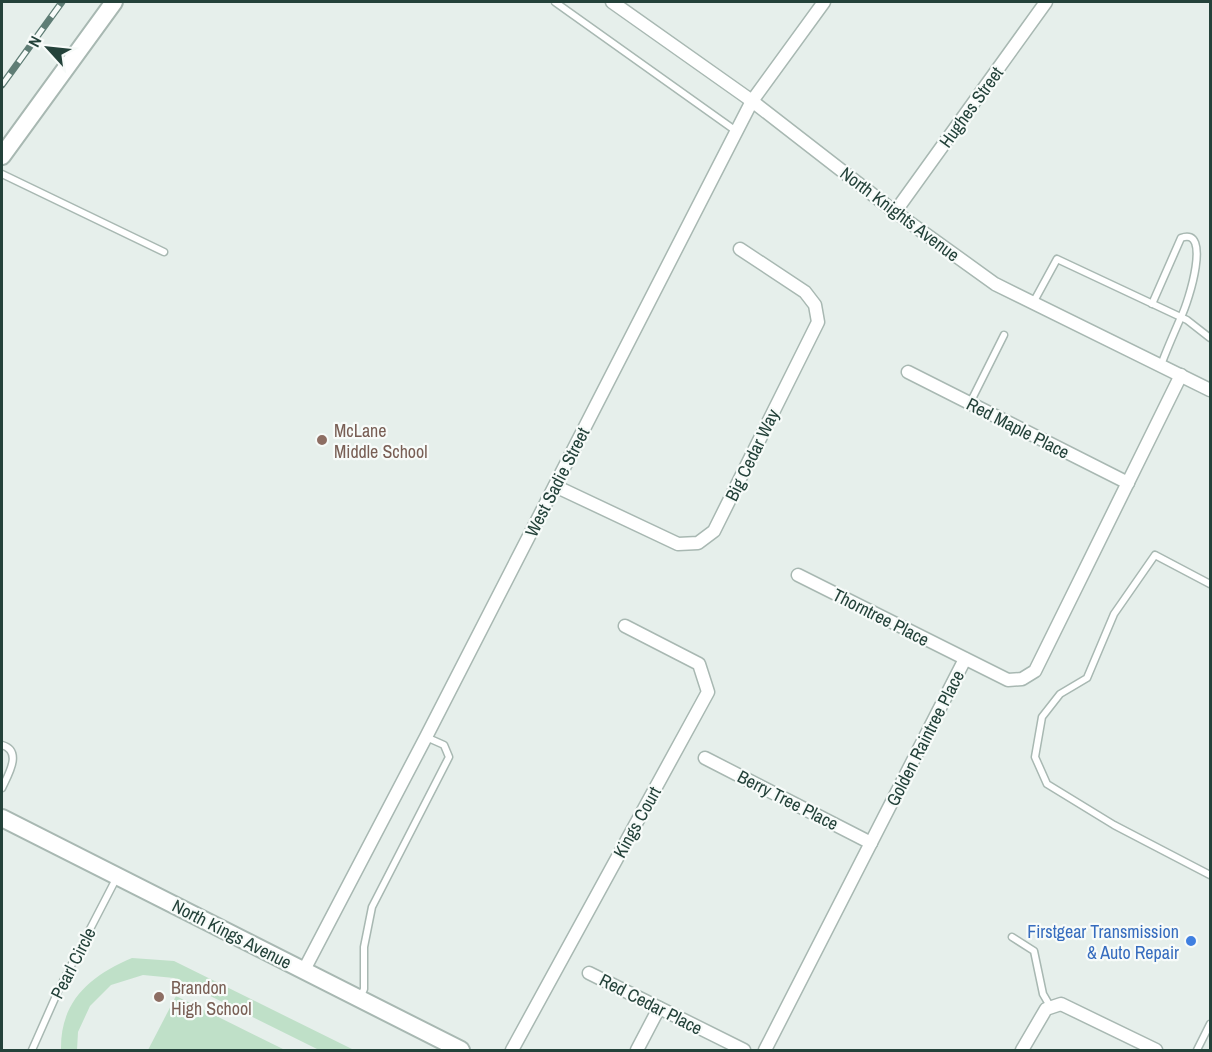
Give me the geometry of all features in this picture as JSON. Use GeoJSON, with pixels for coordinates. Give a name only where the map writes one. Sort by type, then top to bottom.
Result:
{"type":"FeatureCollection","features":[{"type":"Feature","properties":{"kind":"street"},"geometry":{"type":"LineString","coordinates":[[2,156],[114,2]]}},
{"type":"Feature","properties":{"kind":"street","name":"North Knights Avenue"},"geometry":{"type":"LineString","coordinates":[[612,2],[752,101],[895,212],[995,284],[1210,390]]}},
{"type":"Feature","properties":{"kind":"street","name":"West Sadie Street"},"geometry":{"type":"LineString","coordinates":[[304,970],[752,101],[824,2]]}},
{"type":"Feature","properties":{"kind":"street","name":"Hughes Street"},"geometry":{"type":"LineString","coordinates":[[895,212],[1046,2]]}},
{"type":"Feature","properties":{"kind":"street","name":"Big Cedar Way"},"geometry":{"type":"LineString","coordinates":[[555,486],[678,544],[698,543],[714,531],[818,322],[815,305],[805,292],[740,249]]}},
{"type":"Feature","properties":{"kind":"street","name":"Red Maple Place"},"geometry":{"type":"LineString","coordinates":[[908,372],[1128,483]]}},
{"type":"Feature","properties":{"kind":"street","name":"Golden Raintree Place"},"geometry":{"type":"LineString","coordinates":[[765,1050],[965,659],[1008,680],[1022,679],[1035,671],[1181,375]]}},
{"type":"Feature","properties":{"kind":"street","name":"Thorntree Place"},"geometry":{"type":"LineString","coordinates":[[798,575],[965,659]]}},
{"type":"Feature","properties":{"kind":"street","name":"Kings Court"},"geometry":{"type":"LineString","coordinates":[[512,1050],[708,692],[699,664],[625,626]]}},
{"type":"Feature","properties":{"kind":"street","name":"Berry Tree Place"},"geometry":{"type":"LineString","coordinates":[[705,758],[871,843]]}},
{"type":"Feature","properties":{"kind":"street","name":"North Kings Avenue"},"geometry":{"type":"LineString","coordinates":[[2,818],[461,1050]]}},
{"type":"Feature","properties":{"kind":"street","name":"Red Cedar Place"},"geometry":{"type":"LineString","coordinates":[[589,973],[744,1050]]}},
{"type":"Feature","properties":{"kind":"street"},"geometry":{"type":"LineString","coordinates":[[1022,1050],[1040,1018],[1050,1006],[1066,1006],[1156,1050]]}},
{"type":"Feature","properties":{"kind":"street"},"geometry":{"type":"LineString","coordinates":[[637,1050],[659,1008]]}},
{"type":"Feature","properties":{"kind":"lane"},"geometry":{"type":"LineString","coordinates":[[555,2],[736,131]]}},
{"type":"Feature","properties":{"kind":"lane"},"geometry":{"type":"LineString","coordinates":[[2,174],[164,252]]}},
{"type":"Feature","properties":{"kind":"lane"},"geometry":{"type":"LineString","coordinates":[[1152,304],[1181,238],[1192,236],[1199,239],[1206,248]]}},
{"type":"Feature","properties":{"kind":"lane"},"geometry":{"type":"LineString","coordinates":[[1033,303],[1057,259],[1181,317],[1210,338]]}},
{"type":"Feature","properties":{"kind":"lane"},"geometry":{"type":"LineString","coordinates":[[1161,365],[1199,282],[1206,260]]}},
{"type":"Feature","properties":{"kind":"lane"},"geometry":{"type":"LineString","coordinates":[[969,403],[1004,335]]}},
{"type":"Feature","properties":{"kind":"lane"},"geometry":{"type":"LineString","coordinates":[[1210,584],[1155,555],[1114,614],[1086,678],[1060,694],[1042,717],[1035,757],[1047,784],[1114,825],[1210,875]]}},
{"type":"Feature","properties":{"kind":"lane"},"geometry":{"type":"LineString","coordinates":[[359,999],[364,989],[364,947],[372,907],[449,757],[444,745],[426,737]]}},
{"type":"Feature","properties":{"kind":"lane"},"geometry":{"type":"LineString","coordinates":[[2,746],[10,749],[13,755],[13,764],[2,788]]}},
{"type":"Feature","properties":{"kind":"lane","name":"Pearl Circle"},"geometry":{"type":"LineString","coordinates":[[32,1050],[59,989],[117,876]]}},
{"type":"Feature","properties":{"kind":"lane"},"geometry":{"type":"LineString","coordinates":[[1012,937],[1034,951],[1043,994],[1050,1006]]}},
{"type":"Feature","properties":{"kind":"lane"},"geometry":{"type":"LineString","coordinates":[[1197,1050],[1210,1024]]}},
{"type":"Feature","properties":{"kind":"green space"},"geometry":{"type":"Polygon","coordinates":[[[132,958],[174,961],[354,1050],[319,1050],[174,978],[143,975],[111,985],[90,1006],[78,1032],[77,1050],[61,1050],[66,1017],[80,992],[103,973],[132,958]]]}},
{"type":"Feature","properties":{"kind":"green space"},"geometry":{"type":"Polygon","coordinates":[[[176,996],[285,1050],[148,1050],[176,996]]]}},
{"type":"Feature","properties":{"kind":"railway"},"geometry":{"type":"LineString","coordinates":[[2,85],[62,2]]}},
{"type":"Feature","properties":{"kind":"place","name":"McLane Middle School"},"geometry":{"type":"Point","coordinates":[322,440]}},
{"type":"Feature","properties":{"kind":"place","name":"Firstgear Transmission & Auto Repair"},"geometry":{"type":"Point","coordinates":[1191,941]}},
{"type":"Feature","properties":{"kind":"place","name":"Brandon High School"},"geometry":{"type":"Point","coordinates":[159,997]}}]}
